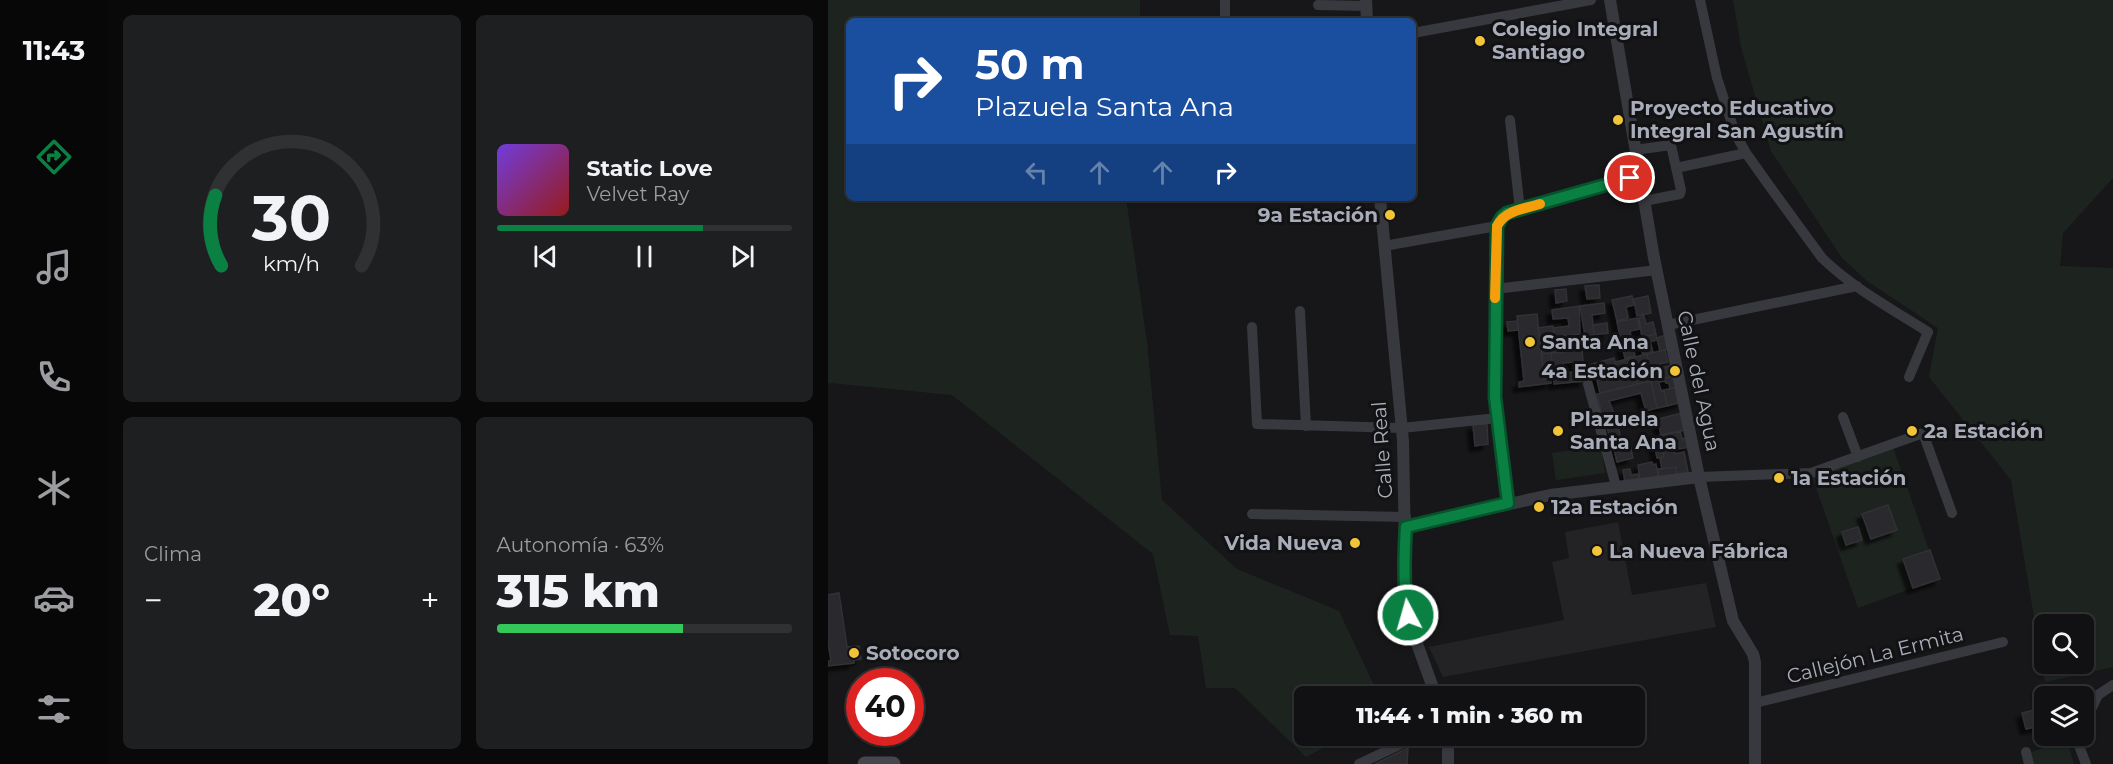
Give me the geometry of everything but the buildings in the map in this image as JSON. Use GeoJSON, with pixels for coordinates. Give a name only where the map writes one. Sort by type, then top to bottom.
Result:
{"type":"FeatureCollection","features":[{"type":"Feature","properties":{"kind":"main road"},"geometry":{"type":"LineString","coordinates":[[865,764],[893,764]]}},
{"type":"Feature","properties":{"kind":"street"},"geometry":{"type":"LineString","coordinates":[[1224,18],[1225,0]]}},
{"type":"Feature","properties":{"kind":"street"},"geometry":{"type":"LineString","coordinates":[[1416,32],[1591,0]]}},
{"type":"Feature","properties":{"kind":"street","name":"Calle del Agua"},"geometry":{"type":"LineString","coordinates":[[1610,0],[1644,201],[1699,477],[1733,621],[1754,654],[1755,764]]}},
{"type":"Feature","properties":{"kind":"street"},"geometry":{"type":"LineString","coordinates":[[1700,0],[1717,78],[1727,111],[1746,153],[1822,258],[1857,286],[1929,332],[1909,377]]}},
{"type":"Feature","properties":{"kind":"street"},"geometry":{"type":"LineString","coordinates":[[1318,6],[1366,3],[1367,18]]}},
{"type":"Feature","properties":{"kind":"street"},"geometry":{"type":"LineString","coordinates":[[1510,120],[1520,210]]}},
{"type":"Feature","properties":{"kind":"street"},"geometry":{"type":"LineString","coordinates":[[1635,150],[1669,144],[1672,148],[1681,190],[1680,194],[1644,201]]}},
{"type":"Feature","properties":{"kind":"street"},"geometry":{"type":"LineString","coordinates":[[1676,168],[1746,153]]}},
{"type":"Feature","properties":{"kind":"street"},"geometry":{"type":"LineString","coordinates":[[1508,503],[1495,397],[1497,226],[1507,213],[1640,176]]}},
{"type":"Feature","properties":{"kind":"street","name":"Calle Real"},"geometry":{"type":"LineString","coordinates":[[1380,201],[1402,428],[1406,522],[1404,550],[1406,602],[1411,627],[1432,686]]}},
{"type":"Feature","properties":{"kind":"street"},"geometry":{"type":"LineString","coordinates":[[1384,246],[1497,226]]}},
{"type":"Feature","properties":{"kind":"street"},"geometry":{"type":"LineString","coordinates":[[1495,289],[1657,270]]}},
{"type":"Feature","properties":{"kind":"street"},"geometry":{"type":"LineString","coordinates":[[1668,325],[1857,286]]}},
{"type":"Feature","properties":{"kind":"street"},"geometry":{"type":"LineString","coordinates":[[1300,310],[1306,426]]}},
{"type":"Feature","properties":{"kind":"street"},"geometry":{"type":"LineString","coordinates":[[1252,327],[1257,424],[1402,428],[1497,418]]}},
{"type":"Feature","properties":{"kind":"street"},"geometry":{"type":"LineString","coordinates":[[1588,384],[1616,486]]}},
{"type":"Feature","properties":{"kind":"street"},"geometry":{"type":"LineString","coordinates":[[1843,417],[1858,457]]}},
{"type":"Feature","properties":{"kind":"street"},"geometry":{"type":"LineString","coordinates":[[1252,514],[1406,522],[1550,495],[1616,486],[1699,477],[1811,473],[1923,433],[1952,513]]}},
{"type":"Feature","properties":{"kind":"street","name":"Callejón La Ermita"},"geometry":{"type":"LineString","coordinates":[[1755,703],[2003,642]]}},
{"type":"Feature","properties":{"kind":"street"},"geometry":{"type":"LineString","coordinates":[[2094,703],[2097,697],[2113,685]]}},
{"type":"Feature","properties":{"kind":"street"},"geometry":{"type":"LineString","coordinates":[[1359,764],[1397,746]]}},
{"type":"Feature","properties":{"kind":"street"},"geometry":{"type":"LineString","coordinates":[[1448,746],[1448,764]]}},
{"type":"Feature","properties":{"kind":"street"},"geometry":{"type":"LineString","coordinates":[[2079,746],[2086,764]]}},
{"type":"Feature","properties":{"kind":"street"},"geometry":{"type":"LineString","coordinates":[[2026,752],[2029,764]]}},
{"type":"Feature","properties":{"kind":"shaded area"},"geometry":{"type":"Polygon","coordinates":[[[828,0],[1140,0],[1140,18],[846,18],[846,201],[1126,201],[1147,342],[1162,500],[1237,569],[1339,611],[1374,686],[1294,686],[1294,745],[1235,688],[1206,688],[1198,636],[1170,635],[1153,554],[952,395],[828,384],[828,0]]]}},
{"type":"Feature","properties":{"kind":"shaded area"},"geometry":{"type":"Polygon","coordinates":[[[1733,0],[2113,0],[2113,178],[2063,233],[2060,266],[2113,268],[2113,667],[2094,671],[2094,614],[2034,614],[2034,617],[2011,480],[1929,377],[1938,328],[1867,281],[1842,258],[1771,151],[1741,47],[1733,0]]]}},
{"type":"Feature","properties":{"kind":"shaded area"},"geometry":{"type":"Polygon","coordinates":[[[1601,446],[1605,473],[1556,480],[1552,453],[1601,446]]]}},
{"type":"Feature","properties":{"kind":"shaded area"},"geometry":{"type":"Polygon","coordinates":[[[1893,447],[1929,550],[1903,559],[1913,588],[1858,608],[1812,476],[1893,447]]]}},
{"type":"Feature","properties":{"kind":"shaded area"},"geometry":{"type":"Polygon","coordinates":[[[1618,522],[1632,595],[1706,583],[1716,627],[1443,677],[1429,647],[1564,620],[1552,562],[1569,558],[1565,532],[1618,522]]]}},
{"type":"Feature","properties":{"kind":"shaded area"},"geometry":{"type":"Polygon","coordinates":[[[2044,674],[2081,674],[2045,682],[2044,674]]]}},
{"type":"Feature","properties":{"kind":"shaded area"},"geometry":{"type":"Polygon","coordinates":[[[1295,746],[1327,746],[1306,757],[1295,746]]]}},
{"type":"Feature","properties":{"kind":"shaded area"},"geometry":{"type":"Polygon","coordinates":[[[2051,746],[2069,746],[2074,764],[2034,764],[2031,752],[2051,746]]]}},
{"type":"Feature","properties":{"kind":"slow traffic"},"geometry":{"type":"LineString","coordinates":[[1495,298],[1497,226],[1507,213],[1540,204]]}},
{"type":"Feature","properties":{"kind":"place","name":"Colegio Integral Santiago"},"geometry":{"type":"Point","coordinates":[1480,41]}},
{"type":"Feature","properties":{"kind":"place","name":"Proyecto Educativo Integral San Agustín"},"geometry":{"type":"Point","coordinates":[1618,120]}},
{"type":"Feature","properties":{"kind":"place","name":"9a Estación"},"geometry":{"type":"Point","coordinates":[1390,215]}},
{"type":"Feature","properties":{"kind":"place","name":"Santa Ana"},"geometry":{"type":"Point","coordinates":[1530,342]}},
{"type":"Feature","properties":{"kind":"place","name":"4a Estación"},"geometry":{"type":"Point","coordinates":[1675,371]}},
{"type":"Feature","properties":{"kind":"place","name":"Plazuela Santa Ana"},"geometry":{"type":"Point","coordinates":[1558,431]}},
{"type":"Feature","properties":{"kind":"place","name":"2a Estación"},"geometry":{"type":"Point","coordinates":[1912,431]}},
{"type":"Feature","properties":{"kind":"place","name":"1a Estación"},"geometry":{"type":"Point","coordinates":[1779,478]}},
{"type":"Feature","properties":{"kind":"place","name":"12a Estación"},"geometry":{"type":"Point","coordinates":[1539,507]}},
{"type":"Feature","properties":{"kind":"place","name":"Vida Nueva"},"geometry":{"type":"Point","coordinates":[1355,543]}},
{"type":"Feature","properties":{"kind":"place","name":"La Nueva Fábrica"},"geometry":{"type":"Point","coordinates":[1597,551]}},
{"type":"Feature","properties":{"kind":"place","name":"Sotocoro"},"geometry":{"type":"Point","coordinates":[854,653]}},
{"type":"Feature","properties":{"kind":"route"},"geometry":{"type":"LineString","coordinates":[[1408,615],[1404,550],[1406,527],[1508,503],[1495,397],[1495,289],[1499,220],[1507,213],[1630,178]]}}]}
